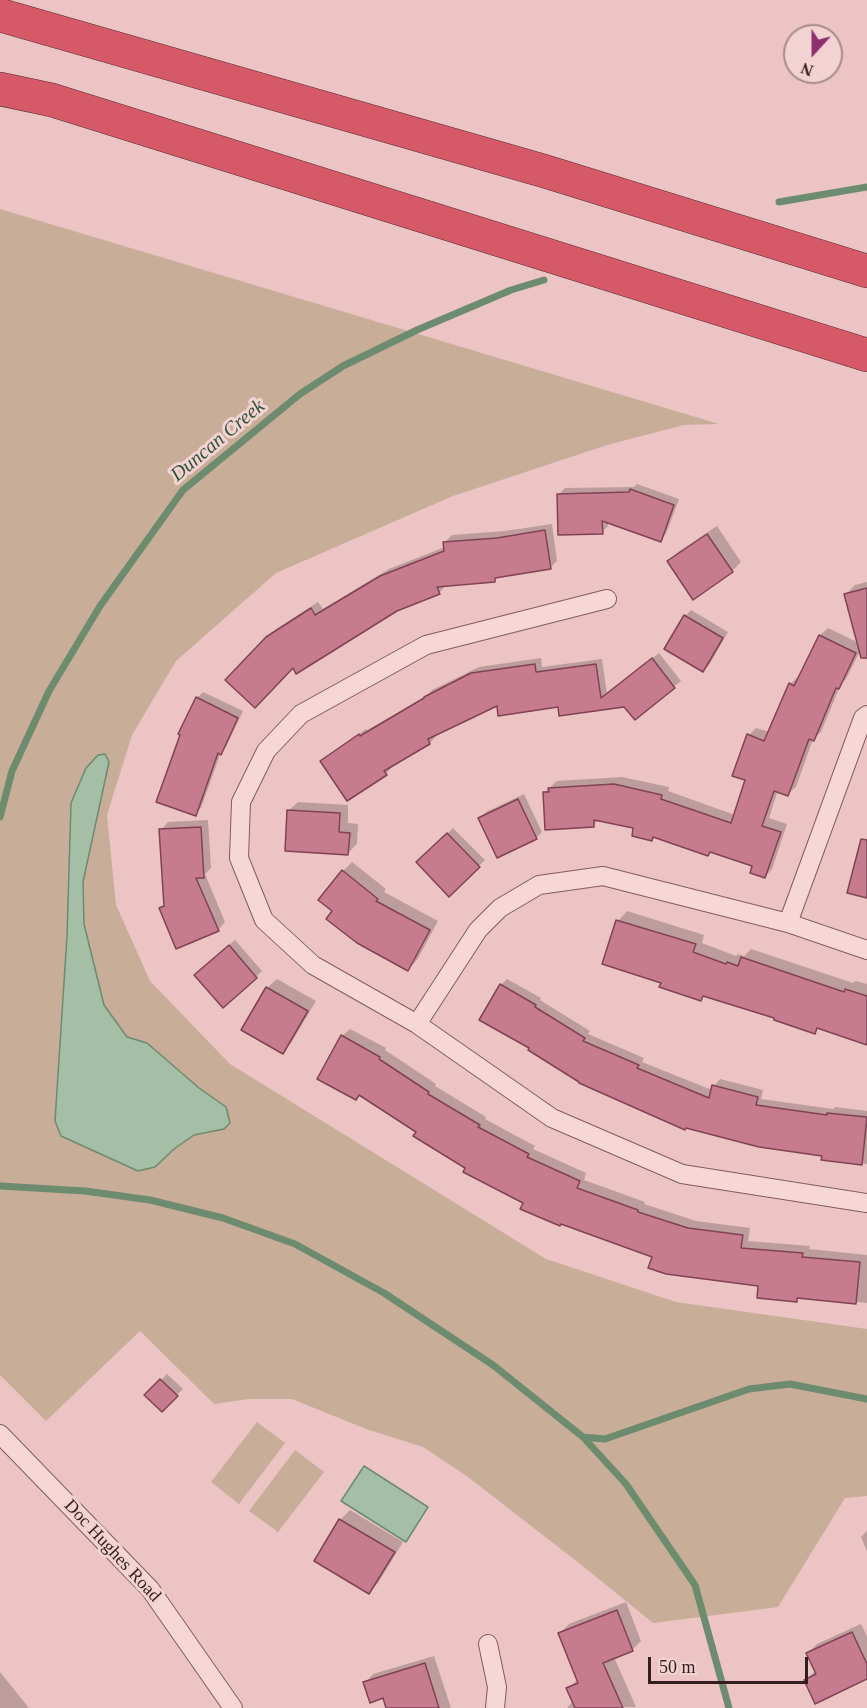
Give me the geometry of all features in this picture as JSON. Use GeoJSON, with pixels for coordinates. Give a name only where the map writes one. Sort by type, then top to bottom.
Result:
{"type":"FeatureCollection","features":[{"type":"Feature","properties":{"kind":"highway"},"geometry":{"type":"LineString","coordinates":[[0,15],[544,171],[867,271]]}},
{"type":"Feature","properties":{"kind":"highway"},"geometry":{"type":"LineString","coordinates":[[0,89],[52,100],[867,355]]}},
{"type":"Feature","properties":{"kind":"street"},"geometry":{"type":"LineString","coordinates":[[607,599],[426,645],[302,714],[266,751],[242,802],[239,858],[264,920],[313,965],[417,1024],[552,1118],[682,1174],[867,1203]]}},
{"type":"Feature","properties":{"kind":"street"},"geometry":{"type":"LineString","coordinates":[[788,923],[863,718],[867,715]]}},
{"type":"Feature","properties":{"kind":"street"},"geometry":{"type":"LineString","coordinates":[[417,1024],[478,930],[500,908],[539,885],[603,876],[788,923],[867,950]]}},
{"type":"Feature","properties":{"kind":"street","name":"Doc Hughes Road"},"geometry":{"type":"LineString","coordinates":[[0,1434],[150,1589],[233,1708]]}},
{"type":"Feature","properties":{"kind":"street"},"geometry":{"type":"LineString","coordinates":[[488,1644],[497,1688],[495,1708]]}},
{"type":"Feature","properties":{"kind":"shaded area"},"geometry":{"type":"Polygon","coordinates":[[[0,209],[719,424],[684,425],[607,445],[453,496],[276,573],[176,661],[132,735],[107,815],[116,905],[150,981],[230,1064],[546,1259],[676,1302],[867,1329],[867,1496],[845,1498],[778,1607],[653,1623],[468,1477],[423,1447],[366,1429],[292,1399],[249,1399],[214,1404],[140,1331],[46,1421],[0,1375],[0,209]]]}},
{"type":"Feature","properties":{"kind":"shaded area"},"geometry":{"type":"Polygon","coordinates":[[[105,754],[109,762],[83,882],[84,924],[104,1005],[127,1037],[147,1043],[199,1088],[226,1107],[230,1123],[224,1129],[194,1135],[174,1149],[155,1167],[138,1171],[61,1136],[55,1121],[67,936],[71,803],[86,768],[98,755],[105,754]]]}},
{"type":"Feature","properties":{"kind":"shaded area"},"geometry":{"type":"Polygon","coordinates":[[[257,1422],[285,1443],[239,1504],[211,1482],[257,1422]]]}},
{"type":"Feature","properties":{"kind":"shaded area"},"geometry":{"type":"Polygon","coordinates":[[[295,1450],[324,1472],[278,1532],[249,1511],[295,1450]]]}},
{"type":"Feature","properties":{"kind":"shaded area"},"geometry":{"type":"Polygon","coordinates":[[[364,1466],[428,1507],[406,1542],[341,1501],[364,1466]]]}},
{"type":"Feature","properties":{"kind":"building"},"geometry":{"type":"Polygon","coordinates":[[[630,489],[674,505],[661,542],[602,521],[603,534],[558,535],[557,494],[629,492],[630,489]]]}},
{"type":"Feature","properties":{"kind":"building"},"geometry":{"type":"Polygon","coordinates":[[[545,530],[551,569],[495,578],[495,582],[437,587],[440,594],[397,611],[296,674],[293,668],[255,708],[225,680],[266,637],[311,608],[315,615],[380,576],[444,551],[443,542],[497,538],[545,530]]]}},
{"type":"Feature","properties":{"kind":"building"},"geometry":{"type":"Polygon","coordinates":[[[707,534],[733,572],[693,600],[667,561],[707,534]]]}},
{"type":"Feature","properties":{"kind":"building"},"geometry":{"type":"Polygon","coordinates":[[[867,588],[867,658],[861,658],[844,594],[867,588]]]}},
{"type":"Feature","properties":{"kind":"building"},"geometry":{"type":"Polygon","coordinates":[[[684,615],[723,638],[703,672],[664,649],[684,615]]]}},
{"type":"Feature","properties":{"kind":"building"},"geometry":{"type":"Polygon","coordinates":[[[819,635],[856,653],[839,689],[836,688],[814,741],[809,739],[788,796],[774,791],[762,826],[781,832],[765,878],[750,873],[752,866],[710,852],[708,856],[653,837],[652,841],[632,836],[633,828],[594,820],[594,827],[545,830],[543,792],[549,792],[548,788],[614,784],[662,795],[661,799],[731,823],[745,780],[732,776],[747,734],[764,741],[789,683],[794,686],[819,635]]]}},
{"type":"Feature","properties":{"kind":"building"},"geometry":{"type":"Polygon","coordinates":[[[652,658],[675,688],[635,720],[624,707],[559,716],[558,707],[498,716],[497,706],[428,739],[430,744],[384,771],[387,775],[347,801],[320,761],[359,734],[360,736],[424,697],[471,673],[535,664],[536,672],[596,664],[601,698],[652,658]]]}},
{"type":"Feature","properties":{"kind":"building"},"geometry":{"type":"Polygon","coordinates":[[[196,697],[238,718],[221,755],[218,753],[196,816],[156,802],[180,735],[178,734],[196,697]]]}},
{"type":"Feature","properties":{"kind":"building"},"geometry":{"type":"Polygon","coordinates":[[[518,799],[537,839],[497,858],[478,818],[518,799]]]}},
{"type":"Feature","properties":{"kind":"building"},"geometry":{"type":"Polygon","coordinates":[[[287,810],[340,813],[339,832],[350,833],[348,855],[285,851],[287,810]]]}},
{"type":"Feature","properties":{"kind":"building"},"geometry":{"type":"Polygon","coordinates":[[[201,827],[204,878],[196,878],[219,931],[176,949],[159,908],[164,906],[159,829],[201,827]]]}},
{"type":"Feature","properties":{"kind":"building"},"geometry":{"type":"Polygon","coordinates":[[[447,833],[480,867],[449,897],[416,862],[447,833]]]}},
{"type":"Feature","properties":{"kind":"building"},"geometry":{"type":"Polygon","coordinates":[[[861,839],[867,840],[867,898],[847,893],[861,839]]]}},
{"type":"Feature","properties":{"kind":"building"},"geometry":{"type":"Polygon","coordinates":[[[342,870],[378,899],[376,901],[430,930],[408,971],[357,943],[326,919],[332,911],[318,900],[342,870]]]}},
{"type":"Feature","properties":{"kind":"building"},"geometry":{"type":"Polygon","coordinates":[[[616,920],[696,944],[693,952],[726,964],[727,962],[738,966],[741,957],[844,992],[845,989],[867,996],[867,1045],[817,1028],[815,1034],[774,1020],[774,1018],[703,996],[701,1001],[659,987],[661,983],[602,964],[616,920]]]}},
{"type":"Feature","properties":{"kind":"building"},"geometry":{"type":"Polygon","coordinates":[[[229,945],[257,978],[223,1008],[194,975],[229,945]]]}},
{"type":"Feature","properties":{"kind":"building"},"geometry":{"type":"Polygon","coordinates":[[[500,984],[585,1038],[583,1041],[639,1065],[637,1068],[709,1098],[712,1085],[758,1097],[756,1105],[827,1115],[827,1113],[867,1117],[862,1165],[821,1160],[822,1156],[759,1147],[686,1128],[685,1130],[579,1083],[528,1050],[529,1048],[479,1020],[500,984]]]}},
{"type":"Feature","properties":{"kind":"building"},"geometry":{"type":"Polygon","coordinates":[[[266,987],[308,1011],[283,1054],[241,1030],[266,987]]]}},
{"type":"Feature","properties":{"kind":"building"},"geometry":{"type":"Polygon","coordinates":[[[341,1035],[380,1057],[379,1059],[429,1092],[428,1094],[480,1125],[478,1127],[529,1154],[527,1157],[580,1181],[577,1188],[638,1210],[638,1212],[688,1228],[743,1235],[741,1248],[803,1253],[802,1257],[860,1262],[856,1304],[797,1298],[797,1302],[757,1298],[758,1286],[666,1274],[648,1268],[652,1257],[561,1224],[560,1226],[520,1209],[523,1203],[463,1172],[465,1168],[413,1136],[416,1132],[359,1095],[356,1100],[317,1079],[341,1035]]]}},
{"type":"Feature","properties":{"kind":"building"},"geometry":{"type":"Polygon","coordinates":[[[160,1379],[178,1396],[162,1412],[144,1395],[160,1379]]]}},
{"type":"Feature","properties":{"kind":"building"},"geometry":{"type":"Polygon","coordinates":[[[339,1519],[395,1552],[369,1594],[314,1561],[339,1519]]]}},
{"type":"Feature","properties":{"kind":"building"},"geometry":{"type":"Polygon","coordinates":[[[617,1610],[633,1651],[603,1663],[623,1708],[575,1708],[566,1688],[578,1683],[558,1633],[617,1610]]]}},
{"type":"Feature","properties":{"kind":"building"},"geometry":{"type":"Polygon","coordinates":[[[852,1632],[867,1664],[867,1679],[815,1704],[804,1680],[816,1674],[806,1653],[852,1632]]]}},
{"type":"Feature","properties":{"kind":"building"},"geometry":{"type":"Polygon","coordinates":[[[425,1663],[439,1708],[386,1708],[383,1698],[370,1703],[363,1682],[425,1663]]]}},
{"type":"Feature","properties":{"kind":"waterway","name":"Duncan Creek"},"geometry":{"type":"LineString","coordinates":[[779,202],[867,187]]}},
{"type":"Feature","properties":{"kind":"waterway","name":"Duncan Creek"},"geometry":{"type":"LineString","coordinates":[[0,817],[12,771],[49,691],[100,606],[183,490],[300,394],[343,366],[417,330],[511,290],[544,280]]}},
{"type":"Feature","properties":{"kind":"waterway"},"geometry":{"type":"LineString","coordinates":[[0,1186],[85,1191],[150,1200],[223,1218],[295,1244],[384,1293],[493,1365],[583,1437],[626,1484],[695,1585],[729,1708]]}},
{"type":"Feature","properties":{"kind":"waterway"},"geometry":{"type":"LineString","coordinates":[[583,1437],[605,1439],[749,1389],[790,1384],[867,1399]]}}]}
